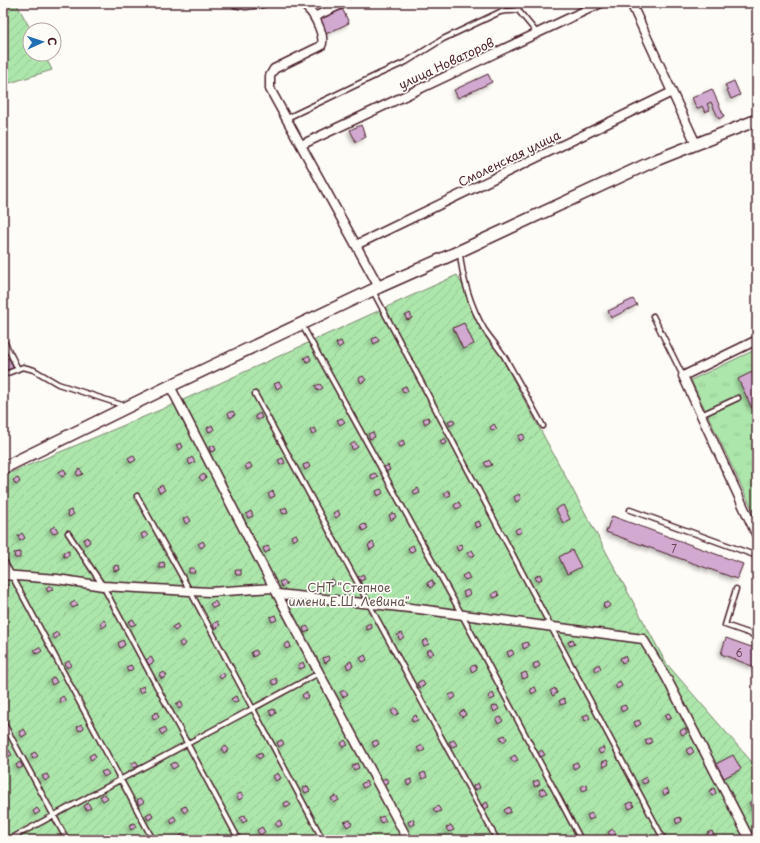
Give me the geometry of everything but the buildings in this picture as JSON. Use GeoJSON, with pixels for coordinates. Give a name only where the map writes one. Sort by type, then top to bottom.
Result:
{"type":"FeatureCollection","features":[{"type":"Feature","properties":{"kind":"street"},"geometry":{"type":"LineString","coordinates":[[234,3],[246,5],[262,3]]}},
{"type":"Feature","properties":{"kind":"street"},"geometry":{"type":"LineString","coordinates":[[300,3],[309,9],[314,17],[324,42],[321,46],[274,69],[270,76],[270,89],[356,245],[376,289]]}},
{"type":"Feature","properties":{"kind":"street"},"geometry":{"type":"LineString","coordinates":[[314,17],[344,3]]}},
{"type":"Feature","properties":{"kind":"street","name":"улица Новаторов"},"geometry":{"type":"LineString","coordinates":[[301,145],[601,3]]}},
{"type":"Feature","properties":{"kind":"street"},"geometry":{"type":"LineString","coordinates":[[631,3],[696,144]]}},
{"type":"Feature","properties":{"kind":"street","name":"Смоленская улица"},"geometry":{"type":"LineString","coordinates":[[356,245],[672,92]]}},
{"type":"Feature","properties":{"kind":"street"},"geometry":{"type":"LineString","coordinates":[[3,468],[128,406],[376,289],[460,252],[656,160],[757,120]]}},
{"type":"Feature","properties":{"kind":"street"},"geometry":{"type":"LineString","coordinates":[[757,340],[683,376],[757,536]]}},
{"type":"Feature","properties":{"kind":"street"},"geometry":{"type":"LineString","coordinates":[[170,386],[276,591],[408,840]]}},
{"type":"Feature","properties":{"kind":"street"},"geometry":{"type":"LineString","coordinates":[[7,576],[57,579],[103,586],[190,591],[276,591],[643,639],[666,677],[750,840]]}},
{"type":"Feature","properties":{"kind":"lane"},"geometry":{"type":"LineString","coordinates":[[286,119],[406,62],[443,39],[500,12],[506,10],[518,10],[523,3]]}},
{"type":"Feature","properties":{"kind":"lane"},"geometry":{"type":"LineString","coordinates":[[583,3],[591,8]]}},
{"type":"Feature","properties":{"kind":"lane"},"geometry":{"type":"LineString","coordinates":[[518,10],[537,33]]}},
{"type":"Feature","properties":{"kind":"lane"},"geometry":{"type":"LineString","coordinates":[[460,252],[461,264],[476,313],[484,329],[503,355],[543,426]]}},
{"type":"Feature","properties":{"kind":"lane"},"geometry":{"type":"LineString","coordinates":[[376,289],[550,627],[664,840]]}},
{"type":"Feature","properties":{"kind":"lane"},"geometry":{"type":"LineString","coordinates":[[653,316],[683,376]]}},
{"type":"Feature","properties":{"kind":"lane"},"geometry":{"type":"LineString","coordinates":[[301,324],[462,615],[580,840]]}},
{"type":"Feature","properties":{"kind":"lane"},"geometry":{"type":"LineString","coordinates":[[3,339],[18,369]]}},
{"type":"Feature","properties":{"kind":"lane"},"geometry":{"type":"LineString","coordinates":[[3,375],[23,368],[34,370],[58,384],[128,406]]}},
{"type":"Feature","properties":{"kind":"lane"},"geometry":{"type":"LineString","coordinates":[[255,394],[497,840]]}},
{"type":"Feature","properties":{"kind":"lane"},"geometry":{"type":"LineString","coordinates":[[701,415],[738,398]]}},
{"type":"Feature","properties":{"kind":"lane"},"geometry":{"type":"LineString","coordinates":[[137,496],[190,591],[323,840]]}},
{"type":"Feature","properties":{"kind":"lane"},"geometry":{"type":"LineString","coordinates":[[630,510],[757,556]]}},
{"type":"Feature","properties":{"kind":"lane"},"geometry":{"type":"LineString","coordinates":[[68,533],[103,586],[239,840]]}},
{"type":"Feature","properties":{"kind":"lane"},"geometry":{"type":"LineString","coordinates":[[3,559],[7,576],[153,840]]}},
{"type":"Feature","properties":{"kind":"lane"},"geometry":{"type":"LineString","coordinates":[[736,589],[725,624],[757,636]]}},
{"type":"Feature","properties":{"kind":"lane"},"geometry":{"type":"LineString","coordinates":[[8,840],[319,673]]}},
{"type":"Feature","properties":{"kind":"lane"},"geometry":{"type":"LineString","coordinates":[[3,722],[67,840]]}},
{"type":"Feature","properties":{"kind":"green space"},"geometry":{"type":"Polygon","coordinates":[[[3,3],[16,3],[27,22],[22,22],[22,62],[48,62],[52,70],[3,85],[3,3]]]}},
{"type":"Feature","properties":{"kind":"green space","name":"СНТ \"Степное имени Е.Ш. Левина\""},"geometry":{"type":"Polygon","coordinates":[[[457,275],[666,663],[757,768],[757,840],[3,840],[3,476],[172,405],[457,275]]]}},
{"type":"Feature","properties":{"kind":"green space"},"geometry":{"type":"Polygon","coordinates":[[[757,349],[757,519],[691,380],[757,349]]]}}]}
